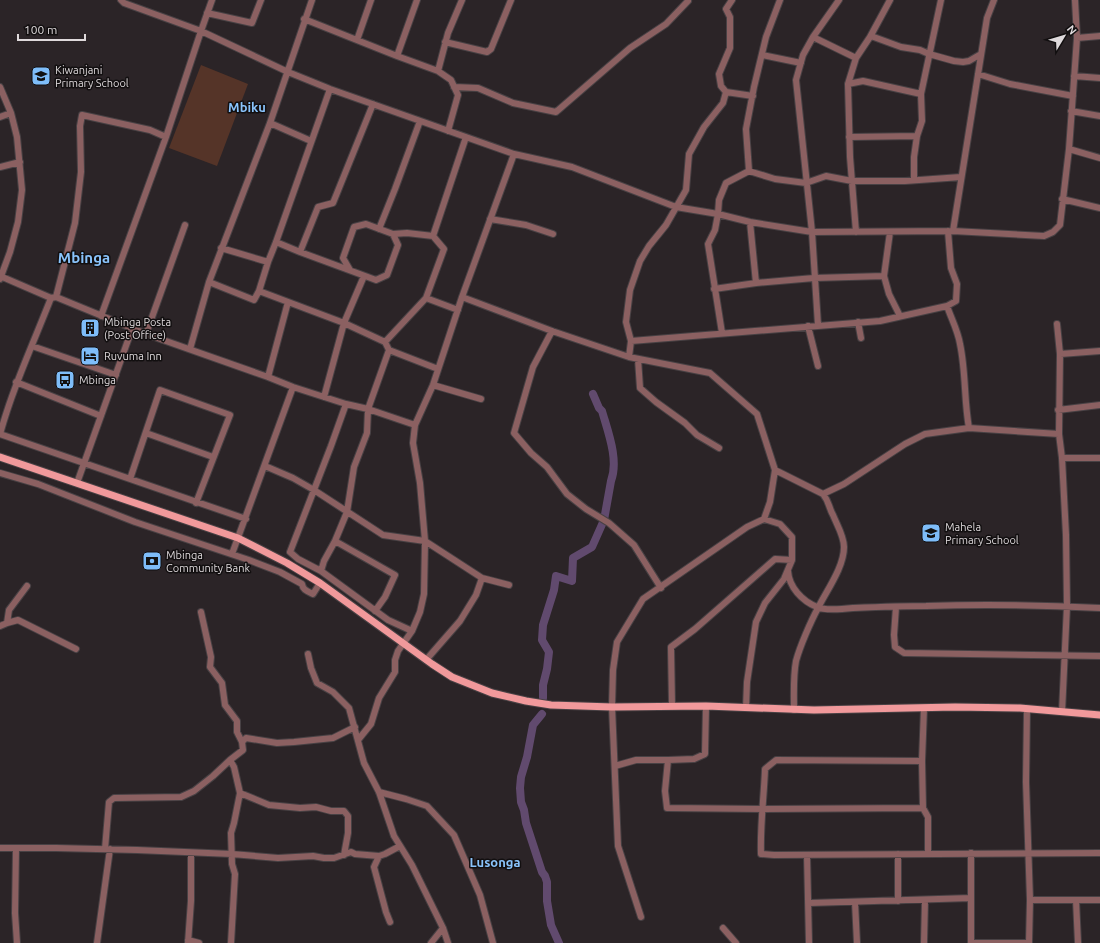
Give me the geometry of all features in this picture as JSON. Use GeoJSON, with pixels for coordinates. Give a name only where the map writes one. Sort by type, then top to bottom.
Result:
{"type":"FeatureCollection","features":[{"type":"Feature","properties":{"kind":"main road"},"geometry":{"type":"LineString","coordinates":[[0,457],[238,538],[287,563],[320,583],[403,644],[452,677],[492,693],[526,702],[551,705],[612,707],[706,706],[794,710],[924,708],[1027,709],[1100,715]]}},
{"type":"Feature","properties":{"kind":"street"},"geometry":{"type":"LineString","coordinates":[[121,0],[124,3],[201,31],[288,72],[330,89],[514,154],[572,168],[676,207],[718,214],[750,222],[812,232],[950,231],[1044,236],[1053,232],[1060,225],[1072,111],[1077,38],[1075,0]]}},
{"type":"Feature","properties":{"kind":"street"},"geometry":{"type":"LineString","coordinates":[[101,316],[166,137],[212,0]]}},
{"type":"Feature","properties":{"kind":"street"},"geometry":{"type":"LineString","coordinates":[[207,13],[252,23],[261,0]]}},
{"type":"Feature","properties":{"kind":"street"},"geometry":{"type":"LineString","coordinates":[[190,349],[209,282],[270,123],[288,72],[304,19],[312,0]]}},
{"type":"Feature","properties":{"kind":"street"},"geometry":{"type":"LineString","coordinates":[[357,40],[371,0]]}},
{"type":"Feature","properties":{"kind":"street"},"geometry":{"type":"LineString","coordinates":[[397,56],[417,0]]}},
{"type":"Feature","properties":{"kind":"street"},"geometry":{"type":"LineString","coordinates":[[438,71],[445,42],[462,0]]}},
{"type":"Feature","properties":{"kind":"street"},"geometry":{"type":"LineString","coordinates":[[445,42],[487,52],[491,49],[511,0]]}},
{"type":"Feature","properties":{"kind":"street"},"geometry":{"type":"LineString","coordinates":[[732,0],[726,8],[730,17],[730,48],[719,74],[721,86],[726,92],[752,96]]}},
{"type":"Feature","properties":{"kind":"street"},"geometry":{"type":"LineString","coordinates":[[749,171],[746,130],[752,96],[766,37],[780,0]]}},
{"type":"Feature","properties":{"kind":"street"},"geometry":{"type":"LineString","coordinates":[[818,325],[812,232],[796,80],[803,55],[813,37],[839,0]]}},
{"type":"Feature","properties":{"kind":"street"},"geometry":{"type":"LineString","coordinates":[[856,232],[849,137],[848,84],[856,58],[871,36],[890,0]]}},
{"type":"Feature","properties":{"kind":"street"},"geometry":{"type":"LineString","coordinates":[[914,180],[914,157],[917,136],[922,121],[921,94],[941,0]]}},
{"type":"Feature","properties":{"kind":"street"},"geometry":{"type":"LineString","coordinates":[[631,341],[880,321],[947,306],[956,301],[957,284],[951,268],[950,231],[961,177],[987,18],[994,0]]}},
{"type":"Feature","properties":{"kind":"street"},"geometry":{"type":"LineString","coordinates":[[454,87],[478,88],[513,104],[556,112],[630,48],[666,24],[688,1]]}},
{"type":"Feature","properties":{"kind":"street"},"geometry":{"type":"LineString","coordinates":[[304,19],[438,71],[451,80],[458,95],[448,131]]}},
{"type":"Feature","properties":{"kind":"street"},"geometry":{"type":"LineString","coordinates":[[871,36],[901,47],[920,50],[929,54],[963,62],[981,54]]}},
{"type":"Feature","properties":{"kind":"street"},"geometry":{"type":"LineString","coordinates":[[1077,38],[1100,36]]}},
{"type":"Feature","properties":{"kind":"street"},"geometry":{"type":"LineString","coordinates":[[813,37],[856,58]]}},
{"type":"Feature","properties":{"kind":"street"},"geometry":{"type":"LineString","coordinates":[[762,55],[801,64]]}},
{"type":"Feature","properties":{"kind":"street"},"geometry":{"type":"LineString","coordinates":[[978,74],[1010,84],[1073,96]]}},
{"type":"Feature","properties":{"kind":"street"},"geometry":{"type":"LineString","coordinates":[[1074,76],[1100,78]]}},
{"type":"Feature","properties":{"kind":"street"},"geometry":{"type":"LineString","coordinates":[[848,84],[863,81],[921,94]]}},
{"type":"Feature","properties":{"kind":"street"},"geometry":{"type":"LineString","coordinates":[[0,87],[11,113],[17,137],[22,190],[18,222],[10,252],[0,278],[132,329],[294,387],[416,425]]}},
{"type":"Feature","properties":{"kind":"street"},"geometry":{"type":"LineString","coordinates":[[209,282],[254,300],[259,291],[330,89]]}},
{"type":"Feature","properties":{"kind":"street"},"geometry":{"type":"LineString","coordinates":[[629,357],[631,341],[626,322],[630,290],[640,261],[649,246],[666,225],[686,190],[689,154],[704,127],[723,103],[726,92]]}},
{"type":"Feature","properties":{"kind":"street"},"geometry":{"type":"LineString","coordinates":[[300,252],[318,207],[333,203],[372,104]]}},
{"type":"Feature","properties":{"kind":"street"},"geometry":{"type":"LineString","coordinates":[[1072,111],[1100,116]]}},
{"type":"Feature","properties":{"kind":"street"},"geometry":{"type":"LineString","coordinates":[[0,117],[11,113]]}},
{"type":"Feature","properties":{"kind":"street"},"geometry":{"type":"LineString","coordinates":[[166,137],[150,130],[82,115],[80,126],[80,172],[75,223],[53,298],[16,382],[0,434],[196,503],[246,519]]}},
{"type":"Feature","properties":{"kind":"street"},"geometry":{"type":"LineString","coordinates":[[379,229],[420,121]]}},
{"type":"Feature","properties":{"kind":"street"},"geometry":{"type":"LineString","coordinates":[[270,123],[311,141]]}},
{"type":"Feature","properties":{"kind":"street"},"geometry":{"type":"LineString","coordinates":[[849,137],[917,136]]}},
{"type":"Feature","properties":{"kind":"street"},"geometry":{"type":"LineString","coordinates":[[433,236],[466,137]]}},
{"type":"Feature","properties":{"kind":"street"},"geometry":{"type":"LineString","coordinates":[[1068,149],[1100,158]]}},
{"type":"Feature","properties":{"kind":"street"},"geometry":{"type":"LineString","coordinates":[[358,740],[372,724],[379,698],[395,672],[398,651],[412,631],[420,612],[424,594],[425,541],[420,483],[413,443],[416,425],[433,386],[462,297],[514,154]]}},
{"type":"Feature","properties":{"kind":"street"},"geometry":{"type":"LineString","coordinates":[[0,166],[20,162]]}},
{"type":"Feature","properties":{"kind":"street"},"geometry":{"type":"LineString","coordinates":[[722,333],[708,244],[715,230],[719,200],[726,183],[749,171],[774,179],[806,183],[826,176],[852,181],[914,180],[961,177]]}},
{"type":"Feature","properties":{"kind":"street"},"geometry":{"type":"LineString","coordinates":[[1062,199],[1100,208]]}},
{"type":"Feature","properties":{"kind":"street"},"geometry":{"type":"LineString","coordinates":[[490,219],[526,225],[553,234]]}},
{"type":"Feature","properties":{"kind":"street"},"geometry":{"type":"LineString","coordinates":[[750,222],[756,283]]}},
{"type":"Feature","properties":{"kind":"street"},"geometry":{"type":"LineString","coordinates":[[350,270],[343,258],[354,227],[366,224],[392,234],[407,233],[433,236],[444,249],[426,298],[385,342]]}},
{"type":"Feature","properties":{"kind":"street"},"geometry":{"type":"LineString","coordinates":[[146,334],[185,225]]}},
{"type":"Feature","properties":{"kind":"street"},"geometry":{"type":"LineString","coordinates":[[890,232],[884,276],[889,294],[900,316]]}},
{"type":"Feature","properties":{"kind":"street"},"geometry":{"type":"LineString","coordinates":[[276,242],[376,280],[387,275],[398,245],[392,234]]}},
{"type":"Feature","properties":{"kind":"street"},"geometry":{"type":"LineString","coordinates":[[221,248],[268,262]]}},
{"type":"Feature","properties":{"kind":"street"},"geometry":{"type":"LineString","coordinates":[[324,396],[344,323],[364,276]]}},
{"type":"Feature","properties":{"kind":"street"},"geometry":{"type":"LineString","coordinates":[[714,289],[756,283],[814,278],[884,276]]}},
{"type":"Feature","properties":{"kind":"street"},"geometry":{"type":"LineString","coordinates":[[259,291],[344,323],[385,342],[389,350],[438,369]]}},
{"type":"Feature","properties":{"kind":"street"},"geometry":{"type":"LineString","coordinates":[[462,297],[552,331],[629,357],[710,373],[757,414],[775,470],[770,502],[764,519]]}},
{"type":"Feature","properties":{"kind":"street"},"geometry":{"type":"LineString","coordinates":[[426,298],[458,310]]}},
{"type":"Feature","properties":{"kind":"street"},"geometry":{"type":"LineString","coordinates":[[268,377],[288,302]]}},
{"type":"Feature","properties":{"kind":"street"},"geometry":{"type":"LineString","coordinates":[[947,306],[960,343],[969,428]]}},
{"type":"Feature","properties":{"kind":"street"},"geometry":{"type":"LineString","coordinates":[[858,322],[861,338]]}},
{"type":"Feature","properties":{"kind":"street"},"geometry":{"type":"LineString","coordinates":[[1057,324],[1060,354],[1058,410],[1066,535],[1067,606],[1062,712]]}},
{"type":"Feature","properties":{"kind":"street"},"geometry":{"type":"LineString","coordinates":[[808,326],[818,366]]}},
{"type":"Feature","properties":{"kind":"street"},"geometry":{"type":"LineString","coordinates":[[77,483],[132,329]]}},
{"type":"Feature","properties":{"kind":"street"},"geometry":{"type":"LineString","coordinates":[[552,331],[533,367],[514,433],[531,453],[547,467],[567,494],[609,523],[634,545],[661,588]]}},
{"type":"Feature","properties":{"kind":"street"},"geometry":{"type":"LineString","coordinates":[[32,346],[116,375]]}},
{"type":"Feature","properties":{"kind":"street"},"geometry":{"type":"LineString","coordinates":[[321,571],[324,561],[335,541],[347,512],[354,467],[367,433],[368,409],[389,350]]}},
{"type":"Feature","properties":{"kind":"street"},"geometry":{"type":"LineString","coordinates":[[1060,354],[1100,351]]}},
{"type":"Feature","properties":{"kind":"street"},"geometry":{"type":"LineString","coordinates":[[638,359],[640,388],[656,402],[686,423],[697,435],[719,448]]}},
{"type":"Feature","properties":{"kind":"street"},"geometry":{"type":"LineString","coordinates":[[16,382],[101,416]]}},
{"type":"Feature","properties":{"kind":"street"},"geometry":{"type":"LineString","coordinates":[[433,386],[481,399]]}},
{"type":"Feature","properties":{"kind":"street"},"geometry":{"type":"LineString","coordinates":[[232,554],[294,387]]}},
{"type":"Feature","properties":{"kind":"street"},"geometry":{"type":"LineString","coordinates":[[130,479],[160,390],[230,415],[196,503]]}},
{"type":"Feature","properties":{"kind":"street"},"geometry":{"type":"LineString","coordinates":[[346,404],[290,552],[321,571],[388,620],[412,631]]}},
{"type":"Feature","properties":{"kind":"street"},"geometry":{"type":"LineString","coordinates":[[1058,410],[1100,405]]}},
{"type":"Feature","properties":{"kind":"street"},"geometry":{"type":"LineString","coordinates":[[823,494],[844,484],[904,444],[925,434],[969,428],[1059,434]]}},
{"type":"Feature","properties":{"kind":"street"},"geometry":{"type":"LineString","coordinates":[[146,433],[213,457]]}},
{"type":"Feature","properties":{"kind":"street"},"geometry":{"type":"LineString","coordinates":[[1062,458],[1100,458]]}},
{"type":"Feature","properties":{"kind":"street"},"geometry":{"type":"LineString","coordinates":[[265,466],[293,478],[314,490],[383,535],[425,541],[482,578],[508,585]]}},
{"type":"Feature","properties":{"kind":"street"},"geometry":{"type":"LineString","coordinates":[[775,470],[823,494],[829,502],[831,511],[840,530],[844,546],[840,565],[832,584],[818,608],[796,661],[794,710]]}},
{"type":"Feature","properties":{"kind":"street"},"geometry":{"type":"LineString","coordinates":[[0,473],[38,484],[135,522],[232,554],[280,572],[297,580],[302,584],[302,588],[305,591],[313,594],[320,583]]}},
{"type":"Feature","properties":{"kind":"street"},"geometry":{"type":"LineString","coordinates":[[641,917],[618,846],[612,707],[613,670],[617,642],[643,599],[661,588],[747,527],[764,519],[780,524],[792,537],[792,560],[784,579],[765,603],[756,622],[747,682],[746,708]]}},
{"type":"Feature","properties":{"kind":"street"},"geometry":{"type":"LineString","coordinates":[[335,541],[395,575],[385,597],[375,611]]}},
{"type":"Feature","properties":{"kind":"street"},"geometry":{"type":"LineString","coordinates":[[672,706],[671,647],[695,629],[775,560],[792,560]]}},
{"type":"Feature","properties":{"kind":"street"},"geometry":{"type":"LineString","coordinates":[[788,569],[789,578],[794,590],[818,608],[1067,606],[1100,608]]}},
{"type":"Feature","properties":{"kind":"street"},"geometry":{"type":"LineString","coordinates":[[426,660],[460,621],[476,595],[482,578]]}},
{"type":"Feature","properties":{"kind":"street"},"geometry":{"type":"LineString","coordinates":[[7,623],[9,610],[27,586]]}},
{"type":"Feature","properties":{"kind":"street"},"geometry":{"type":"LineString","coordinates":[[896,607],[894,635],[896,647],[904,653],[1100,656]]}},
{"type":"Feature","properties":{"kind":"street"},"geometry":{"type":"LineString","coordinates":[[97,943],[108,849],[109,802],[114,798],[181,797],[194,791],[242,750],[242,742],[237,732],[237,721],[225,705],[222,683],[210,667],[212,657],[201,612]]}},
{"type":"Feature","properties":{"kind":"street"},"geometry":{"type":"LineString","coordinates":[[0,626],[18,620],[76,649]]}},
{"type":"Feature","properties":{"kind":"street"},"geometry":{"type":"LineString","coordinates":[[308,654],[311,668],[317,683],[333,692],[349,708],[364,764],[379,792],[394,836],[412,865],[443,928],[448,943]]}},
{"type":"Feature","properties":{"kind":"street"},"geometry":{"type":"LineString","coordinates":[[615,766],[636,760],[694,759],[705,754],[706,706]]}},
{"type":"Feature","properties":{"kind":"street"},"geometry":{"type":"LineString","coordinates":[[924,708],[922,761],[923,808],[928,818],[928,853]]}},
{"type":"Feature","properties":{"kind":"street"},"geometry":{"type":"LineString","coordinates":[[971,853],[971,943],[1029,943],[1030,900],[1026,782],[1027,709]]}},
{"type":"Feature","properties":{"kind":"street"},"geometry":{"type":"LineString","coordinates":[[242,742],[246,738],[277,742],[333,738],[355,727]]}},
{"type":"Feature","properties":{"kind":"street"},"geometry":{"type":"LineString","coordinates":[[230,760],[234,767],[240,793],[231,833],[235,874],[231,943]]}},
{"type":"Feature","properties":{"kind":"street"},"geometry":{"type":"LineString","coordinates":[[668,760],[665,791],[668,808],[923,808]]}},
{"type":"Feature","properties":{"kind":"street"},"geometry":{"type":"LineString","coordinates":[[922,761],[776,760],[766,768],[760,834],[761,854],[1100,853]]}},
{"type":"Feature","properties":{"kind":"street"},"geometry":{"type":"LineString","coordinates":[[379,792],[427,806],[454,835],[480,895],[493,943]]}},
{"type":"Feature","properties":{"kind":"street"},"geometry":{"type":"LineString","coordinates":[[240,793],[269,805],[344,811],[348,816],[348,833],[344,855]]}},
{"type":"Feature","properties":{"kind":"street"},"geometry":{"type":"LineString","coordinates":[[0,848],[108,849],[232,854],[278,858],[313,856],[334,858],[351,852],[355,854],[379,856],[400,846]]}},
{"type":"Feature","properties":{"kind":"street"},"geometry":{"type":"LineString","coordinates":[[16,848],[15,913],[17,943]]}},
{"type":"Feature","properties":{"kind":"street"},"geometry":{"type":"LineString","coordinates":[[191,853],[191,901],[188,942],[199,943]]}},
{"type":"Feature","properties":{"kind":"street"},"geometry":{"type":"LineString","coordinates":[[898,854],[898,901]]}},
{"type":"Feature","properties":{"kind":"street"},"geometry":{"type":"LineString","coordinates":[[808,855],[809,943]]}},
{"type":"Feature","properties":{"kind":"street"},"geometry":{"type":"LineString","coordinates":[[379,856],[374,867],[390,922]]}},
{"type":"Feature","properties":{"kind":"street"},"geometry":{"type":"LineString","coordinates":[[809,903],[971,898]]}},
{"type":"Feature","properties":{"kind":"street"},"geometry":{"type":"LineString","coordinates":[[924,943],[925,900]]}},
{"type":"Feature","properties":{"kind":"street"},"geometry":{"type":"LineString","coordinates":[[1030,900],[1100,900]]}},
{"type":"Feature","properties":{"kind":"street"},"geometry":{"type":"LineString","coordinates":[[1076,900],[1078,943]]}},
{"type":"Feature","properties":{"kind":"street"},"geometry":{"type":"LineString","coordinates":[[855,902],[857,943]]}},
{"type":"Feature","properties":{"kind":"street"},"geometry":{"type":"LineString","coordinates":[[431,943],[443,928]]}},
{"type":"Feature","properties":{"kind":"street"},"geometry":{"type":"LineString","coordinates":[[723,928],[736,943]]}},
{"type":"Feature","properties":{"kind":"shaded area"},"geometry":{"type":"Polygon","coordinates":[[[201,65],[248,84],[217,166],[169,148],[201,65]]]}},
{"type":"Feature","properties":{"kind":"waterway"},"geometry":{"type":"LineString","coordinates":[[543,698],[543,685],[549,652],[542,640],[543,625],[554,590],[556,576],[572,581],[573,558],[592,547],[604,520],[613,473],[614,464],[610,437],[602,411],[599,408],[593,394]]}},
{"type":"Feature","properties":{"kind":"waterway"},"geometry":{"type":"LineString","coordinates":[[542,714],[533,725],[527,757],[521,777],[521,802],[526,823],[542,872],[547,882],[547,901],[551,925],[559,943]]}},
{"type":"Feature","properties":{"kind":"place","name":"Kiwanjani Primary School"},"geometry":{"type":"Point","coordinates":[41,76]}},
{"type":"Feature","properties":{"kind":"place","name":"Mbinga Posta (Post Office)"},"geometry":{"type":"Point","coordinates":[90,328]}},
{"type":"Feature","properties":{"kind":"place","name":"Ruvuma Inn"},"geometry":{"type":"Point","coordinates":[90,356]}},
{"type":"Feature","properties":{"kind":"place","name":"Mbinga"},"geometry":{"type":"Point","coordinates":[65,380]}},
{"type":"Feature","properties":{"kind":"place","name":"Mahela Primary School"},"geometry":{"type":"Point","coordinates":[931,533]}},
{"type":"Feature","properties":{"kind":"place","name":"Mbinga Community Bank"},"geometry":{"type":"Point","coordinates":[152,561]}},
{"type":"Feature","properties":{"kind":"district","name":"Mbiku"},"geometry":{"type":"Point","coordinates":[247,107]}},
{"type":"Feature","properties":{"kind":"district","name":"Mbinga"},"geometry":{"type":"Point","coordinates":[84,258]}},
{"type":"Feature","properties":{"kind":"district","name":"Lusonga"},"geometry":{"type":"Point","coordinates":[495,862]}}]}
